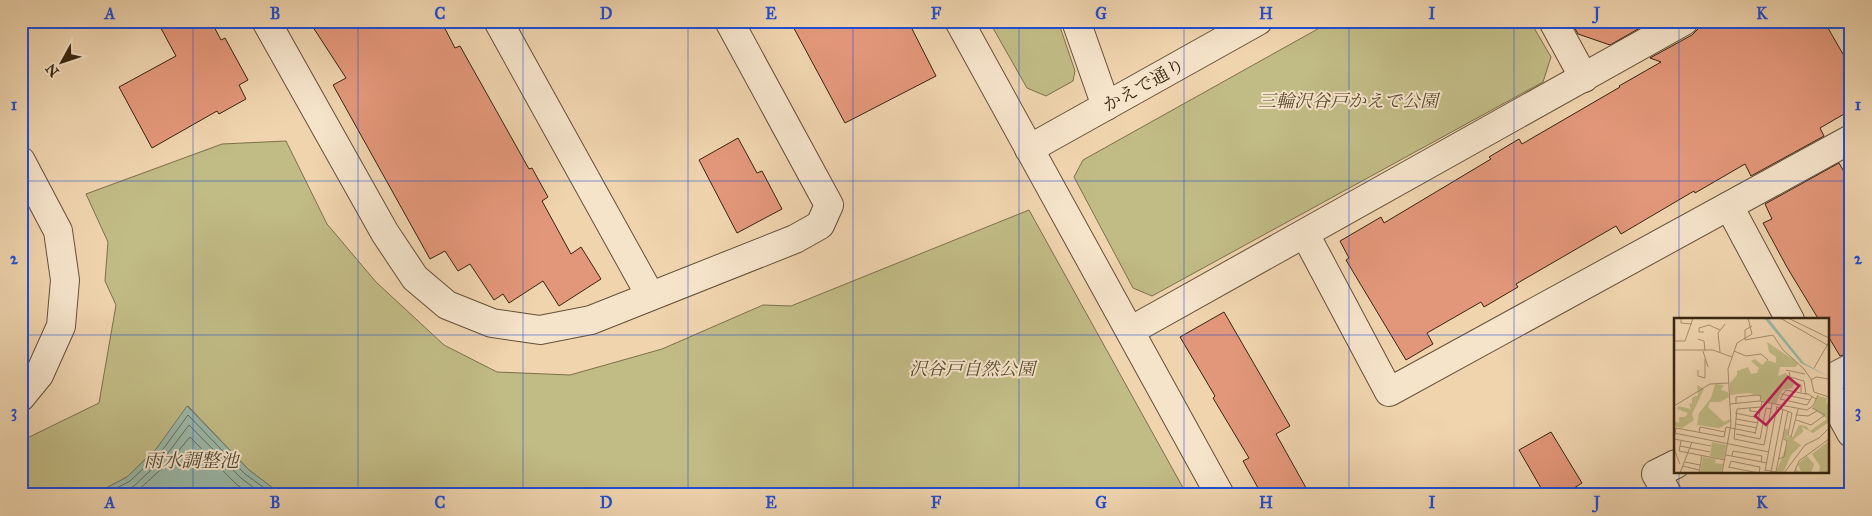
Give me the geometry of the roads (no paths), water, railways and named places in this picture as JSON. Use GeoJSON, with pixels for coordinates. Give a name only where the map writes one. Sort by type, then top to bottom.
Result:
{"type":"FeatureCollection","features":[{"type":"Feature","properties":{"kind":"street"},"geometry":{"type":"LineString","coordinates":[[266,21],[385,233],[415,278],[447,305],[492,323],[540,330],[591,320],[795,239],[820,224],[829,206],[729,21]]}},
{"type":"Feature","properties":{"kind":"street"},"geometry":{"type":"LineString","coordinates":[[498,21],[650,295]]}},
{"type":"Feature","properties":{"kind":"street"},"geometry":{"type":"LineString","coordinates":[[959,21],[1220,495]]}},
{"type":"Feature","properties":{"kind":"street"},"geometry":{"type":"LineString","coordinates":[[1076,21],[1106,106]]}},
{"type":"Feature","properties":{"kind":"street","name":"かえで通り"},"geometry":{"type":"LineString","coordinates":[[1029,149],[1258,21]]}},
{"type":"Feature","properties":{"kind":"street"},"geometry":{"type":"LineString","coordinates":[[1553,21],[1584,78]]}},
{"type":"Feature","properties":{"kind":"street"},"geometry":{"type":"LineString","coordinates":[[1130,331],[1684,21]]}},
{"type":"Feature","properties":{"kind":"street"},"geometry":{"type":"LineString","coordinates":[[1305,234],[1389,392],[1851,140]]}},
{"type":"Feature","properties":{"kind":"street"},"geometry":{"type":"LineString","coordinates":[[21,161],[58,231],[65,280],[61,326],[39,375],[21,397]]}},
{"type":"Feature","properties":{"kind":"street"},"geometry":{"type":"LineString","coordinates":[[1729,206],[1789,318]]}},
{"type":"Feature","properties":{"kind":"street"},"geometry":{"type":"LineString","coordinates":[[1830,379],[1851,368]]}},
{"type":"Feature","properties":{"kind":"street"},"geometry":{"type":"LineString","coordinates":[[1830,395],[1851,433]]}},
{"type":"Feature","properties":{"kind":"street"},"geometry":{"type":"LineString","coordinates":[[1668,495],[1656,474],[1674,465]]}},
{"type":"Feature","properties":{"kind":"water","name":"雨水調整池"},"geometry":{"type":"Polygon","coordinates":[[[187,406],[249,470],[282,495],[93,495],[127,477],[157,448],[187,406]]]}},
{"type":"Feature","properties":{"kind":"park label","name":"三輪沢谷戸かえで公園"},"geometry":{"type":"Point","coordinates":[1348,101]}},
{"type":"Feature","properties":{"kind":"park label","name":"沢谷戸自然公園"},"geometry":{"type":"Point","coordinates":[972,369]}}]}
